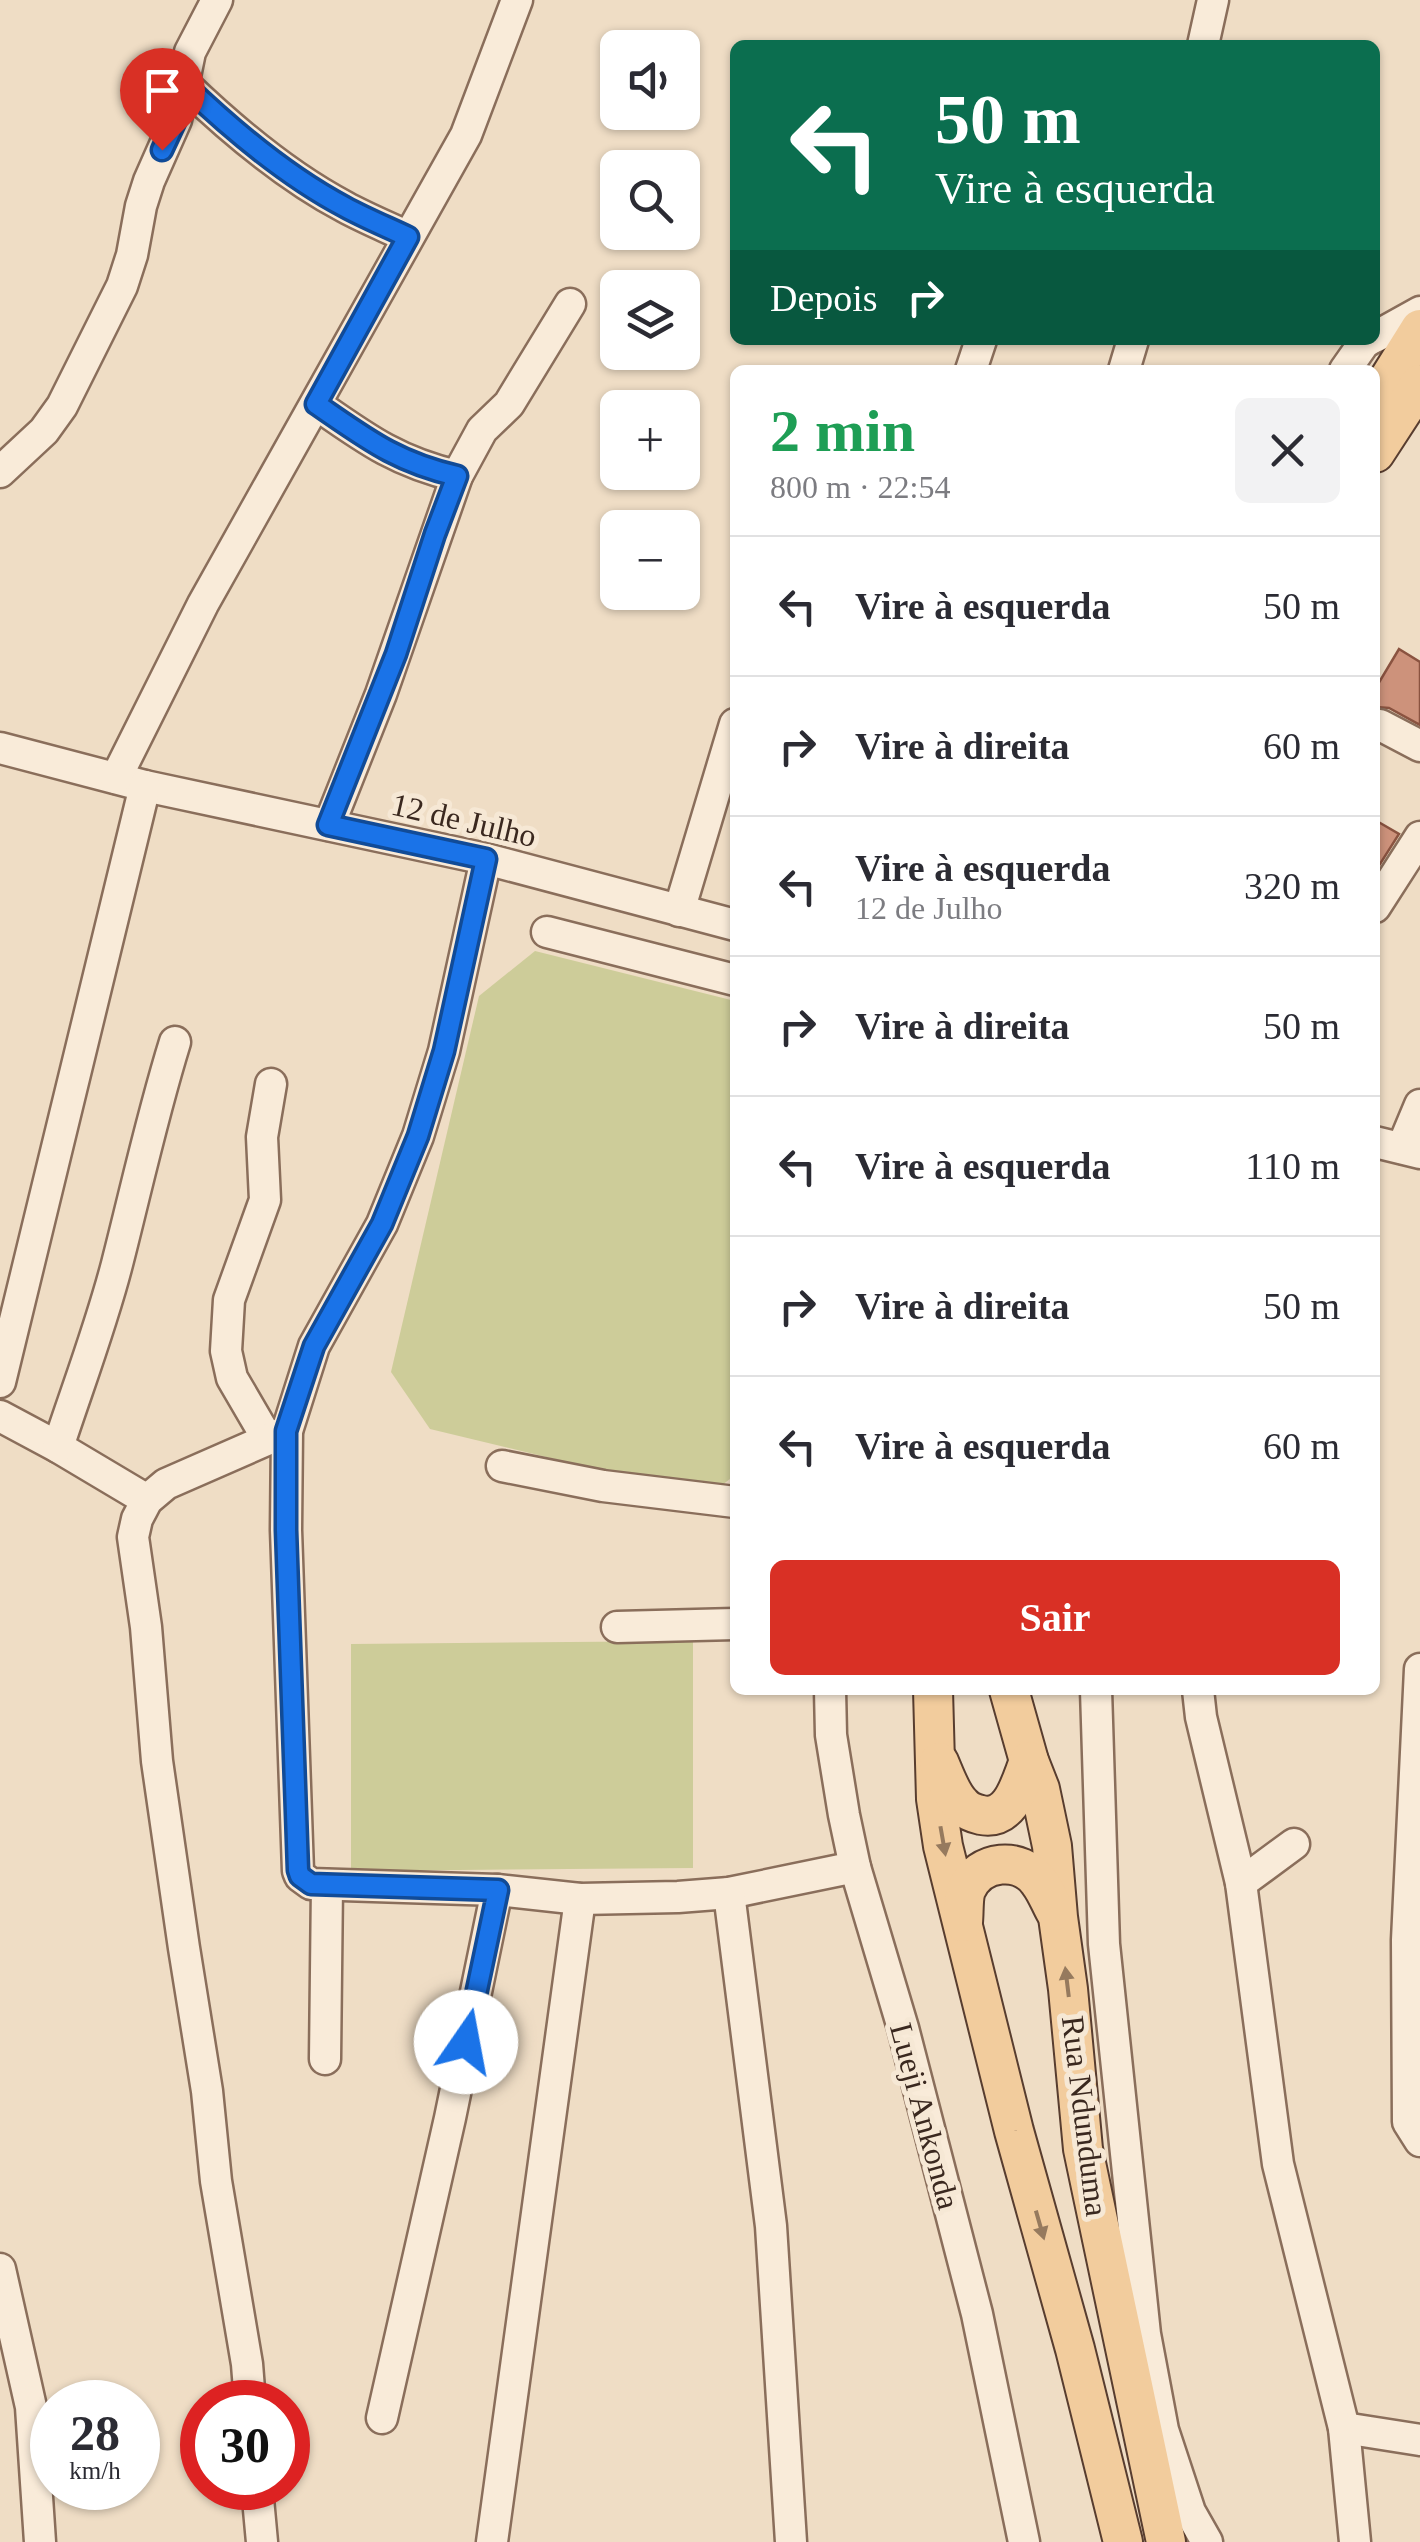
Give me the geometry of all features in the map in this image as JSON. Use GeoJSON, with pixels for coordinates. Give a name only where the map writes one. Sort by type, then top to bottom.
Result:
{"type":"FeatureCollection","features":[{"type":"Feature","properties":{"kind":"main road"},"geometry":{"type":"LineString","coordinates":[[1380,444],[1406,400],[1420,329]]}},
{"type":"Feature","properties":{"kind":"main road"},"geometry":{"type":"LineString","coordinates":[[933,1695],[933,1751],[943,1846],[963,1930]]}},
{"type":"Feature","properties":{"kind":"main road","name":"Rua Ndunduma"},"geometry":{"type":"LineString","coordinates":[[1009,1695],[1040,1789],[1052,1846],[1083,2149],[1166,2542]]}},
{"type":"Feature","properties":{"kind":"main road"},"geometry":{"type":"LineString","coordinates":[[933,1751],[958,1802],[971,1813],[989,1816],[1005,1810],[1029,1762]]}},
{"type":"Feature","properties":{"kind":"main road"},"geometry":{"type":"LineString","coordinates":[[963,1930],[966,1890],[980,1872],[1000,1863],[1021,1868],[1038,1879],[1058,1918]]}},
{"type":"Feature","properties":{"kind":"main road","name":"Rua Ndunduma"},"geometry":{"type":"LineString","coordinates":[[963,1930],[1123,2542]]}},
{"type":"Feature","properties":{"kind":"street"},"geometry":{"type":"LineString","coordinates":[[0,472],[44,431],[62,406],[122,286],[148,181],[176,120],[190,52],[217,0]]}},
{"type":"Feature","properties":{"kind":"street"},"geometry":{"type":"LineString","coordinates":[[0,1382],[131,782],[203,604],[466,135],[518,0]]}},
{"type":"Feature","properties":{"kind":"street"},"geometry":{"type":"LineString","coordinates":[[1203,40],[1213,0]]}},
{"type":"Feature","properties":{"kind":"street"},"geometry":{"type":"LineString","coordinates":[[185,85],[220,119],[278,164],[342,206],[408,237]]}},
{"type":"Feature","properties":{"kind":"street"},"geometry":{"type":"LineString","coordinates":[[328,825],[386,681],[457,476],[482,430],[509,404],[570,304]]}},
{"type":"Feature","properties":{"kind":"street"},"geometry":{"type":"LineString","coordinates":[[1380,334],[1420,312]]}},
{"type":"Feature","properties":{"kind":"street"},"geometry":{"type":"LineString","coordinates":[[316,404],[394,455],[457,476]]}},
{"type":"Feature","properties":{"kind":"street"},"geometry":{"type":"LineString","coordinates":[[1380,726],[1420,746]]}},
{"type":"Feature","properties":{"kind":"street"},"geometry":{"type":"LineString","coordinates":[[679,910],[730,741]]}},
{"type":"Feature","properties":{"kind":"street","name":"12 de Julho"},"geometry":{"type":"LineString","coordinates":[[0,748],[131,782],[486,859],[730,924]]}},
{"type":"Feature","properties":{"kind":"street"},"geometry":{"type":"LineString","coordinates":[[1380,899],[1420,837]]}},
{"type":"Feature","properties":{"kind":"street"},"geometry":{"type":"LineString","coordinates":[[486,859],[444,1051],[418,1136],[382,1224],[314,1346],[277,1435],[286,1530],[298,1870],[305,1881],[327,1886],[498,1890],[580,1898],[730,1893],[855,1867]]}},
{"type":"Feature","properties":{"kind":"street"},"geometry":{"type":"LineString","coordinates":[[547,932],[730,979]]}},
{"type":"Feature","properties":{"kind":"street"},"geometry":{"type":"LineString","coordinates":[[58,1447],[117,1267],[147,1137],[176,1042]]}},
{"type":"Feature","properties":{"kind":"street"},"geometry":{"type":"LineString","coordinates":[[271,1084],[262,1136],[265,1200],[229,1300],[226,1351],[232,1378],[277,1435]]}},
{"type":"Feature","properties":{"kind":"street"},"geometry":{"type":"LineString","coordinates":[[1399,1148],[1420,1105]]}},
{"type":"Feature","properties":{"kind":"street"},"geometry":{"type":"LineString","coordinates":[[0,1416],[147,1500]]}},
{"type":"Feature","properties":{"kind":"street"},"geometry":{"type":"LineString","coordinates":[[248,2380],[216,2181],[208,2090],[158,1760],[133,1536],[147,1500],[166,1484],[277,1435]]}},
{"type":"Feature","properties":{"kind":"street"},"geometry":{"type":"LineString","coordinates":[[502,1466],[603,1486],[730,1501]]}},
{"type":"Feature","properties":{"kind":"street"},"geometry":{"type":"LineString","coordinates":[[617,1627],[730,1624]]}},
{"type":"Feature","properties":{"kind":"street"},"geometry":{"type":"LineString","coordinates":[[1420,1669],[1418,1795],[1407,1940],[1408,2122],[1420,2141]]}},
{"type":"Feature","properties":{"kind":"street","name":"Lueji Ankonda"},"geometry":{"type":"LineString","coordinates":[[830,1695],[831,1735],[855,1867],[903,2028],[977,2314],[1024,2542]]}},
{"type":"Feature","properties":{"kind":"street"},"geometry":{"type":"LineString","coordinates":[[1096,1695],[1104,1944],[1145,2334],[1163,2430],[1190,2512],[1207,2542]]}},
{"type":"Feature","properties":{"kind":"street"},"geometry":{"type":"LineString","coordinates":[[1198,1695],[1200,1718],[1241,1884],[1278,2164],[1344,2428],[1350,2540]]}},
{"type":"Feature","properties":{"kind":"street"},"geometry":{"type":"LineString","coordinates":[[1241,1884],[1294,1844]]}},
{"type":"Feature","properties":{"kind":"street"},"geometry":{"type":"LineString","coordinates":[[325,2059],[327,1886]]}},
{"type":"Feature","properties":{"kind":"street"},"geometry":{"type":"LineString","coordinates":[[382,2418],[498,1890]]}},
{"type":"Feature","properties":{"kind":"street"},"geometry":{"type":"LineString","coordinates":[[730,1893],[771,2226],[791,2542]]}},
{"type":"Feature","properties":{"kind":"street"},"geometry":{"type":"LineString","coordinates":[[492,2542],[580,1898]]}},
{"type":"Feature","properties":{"kind":"street"},"geometry":{"type":"LineString","coordinates":[[0,2269],[31,2407],[40,2542]]}},
{"type":"Feature","properties":{"kind":"street"},"geometry":{"type":"LineString","coordinates":[[1344,2428],[1420,2440]]}},
{"type":"Feature","properties":{"kind":"street"},"geometry":{"type":"LineString","coordinates":[[259,2510],[262,2542]]}},
{"type":"Feature","properties":{"kind":"shaded area"},"geometry":{"type":"Polygon","coordinates":[[[535,951],[730,1000],[730,1479],[708,1496],[430,1429],[391,1372],[479,996],[535,951]]]}},
{"type":"Feature","properties":{"kind":"shaded area"},"geometry":{"type":"Polygon","coordinates":[[[693,1641],[693,1868],[351,1871],[351,1644],[693,1641]]]}},
{"type":"Feature","properties":{"kind":"building"},"geometry":{"type":"Polygon","coordinates":[[[1399,649],[1420,662],[1420,725],[1389,708],[1380,707],[1380,681],[1399,649]]]}},
{"type":"Feature","properties":{"kind":"building"},"geometry":{"type":"Polygon","coordinates":[[[1380,823],[1399,834],[1380,864],[1380,823]]]}},
{"type":"Feature","properties":{"kind":"route"},"geometry":{"type":"LineString","coordinates":[[162,150],[176,120],[185,85],[220,119],[278,164],[342,206],[408,237],[316,404],[406,461],[457,476],[396,654],[328,825],[486,859],[444,1051],[418,1136],[382,1224],[314,1346],[286,1431],[286,1530],[300,1876],[311,1884],[327,1886],[498,1890],[466,2042]]}}]}
